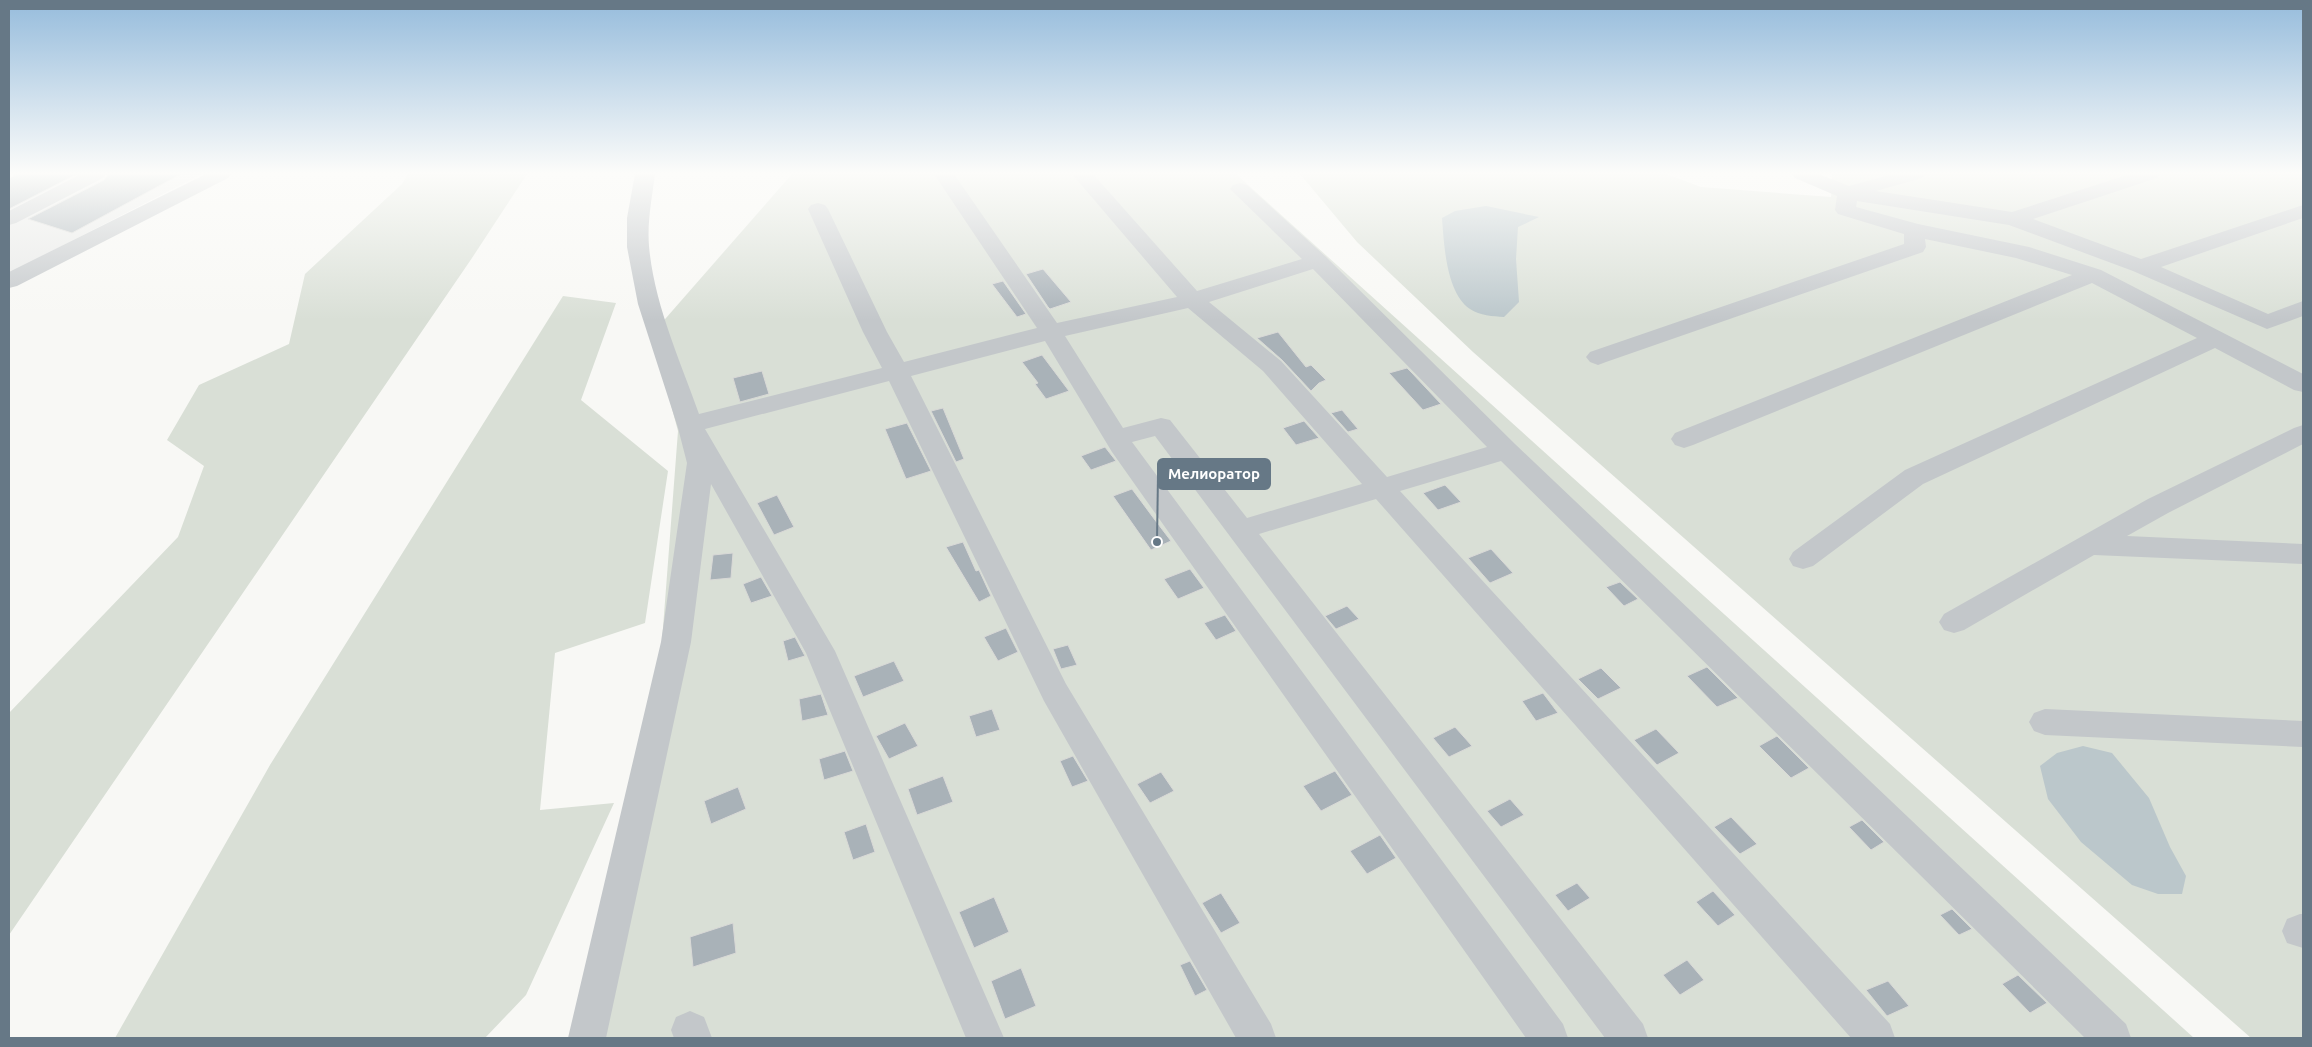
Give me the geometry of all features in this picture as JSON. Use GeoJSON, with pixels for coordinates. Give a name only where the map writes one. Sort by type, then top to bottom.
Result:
{"type":"FeatureCollection","features":[{"type":"Feature","properties":{"kind":"street"},"geometry":{"type":"LineString","coordinates":[[9,281],[124,223]]}},
{"type":"Feature","properties":{"kind":"street"},"geometry":{"type":"LineString","coordinates":[[587,1038],[676,642],[700,464],[690,425],[649,304],[638,247],[638,223]]}},
{"type":"Feature","properties":{"kind":"street"},"geometry":{"type":"LineString","coordinates":[[825,223],[875,332],[897,372],[1056,692],[1257,1038]]}},
{"type":"Feature","properties":{"kind":"street"},"geometry":{"type":"LineString","coordinates":[[977,223],[1051,332],[1116,438],[1549,1038]]}},
{"type":"Feature","properties":{"kind":"street"},"geometry":{"type":"LineString","coordinates":[[1125,223],[1192,300],[1272,366],[1876,1038]]}},
{"type":"Feature","properties":{"kind":"street"},"geometry":{"type":"LineString","coordinates":[[1276,223],[1317,261],[1506,450],[2112,1038]]}},
{"type":"Feature","properties":{"kind":"street"},"geometry":{"type":"LineString","coordinates":[[1889,223],[1914,230],[2021,252],[2092,275],[2303,384]]}},
{"type":"Feature","properties":{"kind":"street"},"geometry":{"type":"LineString","coordinates":[[2024,223],[2141,266],[2267,322],[2303,308]]}},
{"type":"Feature","properties":{"kind":"street"},"geometry":{"type":"LineString","coordinates":[[2141,266],[2266,223]]}},
{"type":"Feature","properties":{"kind":"street"},"geometry":{"type":"LineString","coordinates":[[1598,357],[1915,247],[1914,230]]}},
{"type":"Feature","properties":{"kind":"street"},"geometry":{"type":"LineString","coordinates":[[690,425],[1051,332],[1192,300],[1317,261]]}},
{"type":"Feature","properties":{"kind":"street"},"geometry":{"type":"LineString","coordinates":[[1684,439],[2092,275]]}},
{"type":"Feature","properties":{"kind":"street"},"geometry":{"type":"LineString","coordinates":[[1803,559],[1914,477],[2067,405],[2217,338]]}},
{"type":"Feature","properties":{"kind":"street"},"geometry":{"type":"LineString","coordinates":[[690,425],[820,650],[984,1038]]}},
{"type":"Feature","properties":{"kind":"street"},"geometry":{"type":"LineString","coordinates":[[1116,438],[1161,426],[1629,1038]]}},
{"type":"Feature","properties":{"kind":"street"},"geometry":{"type":"LineString","coordinates":[[1954,622],[2158,506],[2303,434]]}},
{"type":"Feature","properties":{"kind":"street"},"geometry":{"type":"LineString","coordinates":[[1242,530],[1506,450]]}},
{"type":"Feature","properties":{"kind":"street"},"geometry":{"type":"LineString","coordinates":[[2089,545],[2303,554]]}},
{"type":"Feature","properties":{"kind":"street"},"geometry":{"type":"LineString","coordinates":[[2045,722],[2303,734]]}},
{"type":"Feature","properties":{"kind":"shaded area"},"geometry":{"type":"Polygon","coordinates":[[[9,223],[107,223],[9,273],[9,223]]]}},
{"type":"Feature","properties":{"kind":"shaded area"},"geometry":{"type":"Polygon","coordinates":[[[360,223],[495,223],[9,935],[9,713],[178,537],[204,466],[167,440],[199,385],[289,344],[305,274],[360,223]]]}},
{"type":"Feature","properties":{"kind":"shaded area"},"geometry":{"type":"Polygon","coordinates":[[[749,223],[1290,223],[2194,1038],[582,1038],[661,654],[678,431],[652,334],[749,223]]]}},
{"type":"Feature","properties":{"kind":"shaded area"},"geometry":{"type":"Polygon","coordinates":[[[1341,223],[2303,223],[2303,1038],[2251,1038],[1473,352],[1357,242],[1341,223]]]}},
{"type":"Feature","properties":{"kind":"shaded area"},"geometry":{"type":"Polygon","coordinates":[[[1442,223],[1527,223],[1518,227],[1516,259],[1519,302],[1504,317],[1478,313],[1470,309],[1462,302],[1456,292],[1445,254],[1442,223]]]}},
{"type":"Feature","properties":{"kind":"shaded area"},"geometry":{"type":"Polygon","coordinates":[[[563,296],[616,303],[581,400],[668,471],[645,623],[555,653],[540,810],[614,803],[526,995],[485,1038],[115,1038],[270,765],[563,296]]]}},
{"type":"Feature","properties":{"kind":"shaded area"},"geometry":{"type":"Polygon","coordinates":[[[2083,746],[2112,753],[2149,798],[2170,847],[2186,876],[2182,894],[2158,894],[2132,885],[2081,842],[2048,799],[2040,766],[2057,753],[2083,746]]]}},
{"type":"Feature","properties":{"kind":"building"},"geometry":{"type":"Polygon","coordinates":[[[40,223],[91,223],[72,233],[40,223]]]}},
{"type":"Feature","properties":{"kind":"building"},"geometry":{"type":"Polygon","coordinates":[[[1043,269],[1071,302],[1050,309],[1048,307],[1026,274],[1043,269]]]}},
{"type":"Feature","properties":{"kind":"building"},"geometry":{"type":"Polygon","coordinates":[[[1003,281],[1026,314],[1017,317],[992,284],[1003,281]]]}},
{"type":"Feature","properties":{"kind":"building"},"geometry":{"type":"Polygon","coordinates":[[[1278,332],[1306,367],[1311,365],[1326,380],[1319,383],[1311,391],[1282,360],[1257,338],[1278,332]]]}},
{"type":"Feature","properties":{"kind":"building"},"geometry":{"type":"Polygon","coordinates":[[[1042,355],[1069,391],[1046,399],[1035,384],[1038,383],[1022,362],[1042,355]]]}},
{"type":"Feature","properties":{"kind":"building"},"geometry":{"type":"Polygon","coordinates":[[[1407,368],[1441,404],[1423,410],[1389,373],[1407,368]]]}},
{"type":"Feature","properties":{"kind":"building"},"geometry":{"type":"Polygon","coordinates":[[[762,371],[769,394],[740,402],[733,378],[762,371]]]}},
{"type":"Feature","properties":{"kind":"building"},"geometry":{"type":"Polygon","coordinates":[[[943,408],[964,459],[956,462],[931,411],[943,408]]]}},
{"type":"Feature","properties":{"kind":"building"},"geometry":{"type":"Polygon","coordinates":[[[1342,410],[1358,429],[1348,432],[1331,413],[1342,410]]]}},
{"type":"Feature","properties":{"kind":"building"},"geometry":{"type":"Polygon","coordinates":[[[1304,421],[1319,438],[1296,445],[1283,428],[1304,421]]]}},
{"type":"Feature","properties":{"kind":"building"},"geometry":{"type":"Polygon","coordinates":[[[907,423],[931,471],[906,479],[885,429],[907,423]]]}},
{"type":"Feature","properties":{"kind":"building"},"geometry":{"type":"Polygon","coordinates":[[[1105,447],[1116,461],[1091,470],[1081,456],[1105,447]]]}},
{"type":"Feature","properties":{"kind":"building"},"geometry":{"type":"Polygon","coordinates":[[[1445,485],[1461,502],[1438,510],[1423,493],[1445,485]]]}},
{"type":"Feature","properties":{"kind":"building"},"geometry":{"type":"Polygon","coordinates":[[[1132,489],[1171,541],[1151,550],[1113,496],[1132,489]]]}},
{"type":"Feature","properties":{"kind":"building"},"geometry":{"type":"Polygon","coordinates":[[[777,495],[794,527],[774,535],[757,503],[777,495]]]}},
{"type":"Feature","properties":{"kind":"building"},"geometry":{"type":"Polygon","coordinates":[[[963,542],[976,571],[979,570],[991,596],[979,602],[946,547],[963,542]]]}},
{"type":"Feature","properties":{"kind":"building"},"geometry":{"type":"Polygon","coordinates":[[[1491,549],[1513,573],[1490,583],[1468,558],[1491,549]]]}},
{"type":"Feature","properties":{"kind":"building"},"geometry":{"type":"Polygon","coordinates":[[[733,553],[731,578],[710,580],[713,555],[733,553]]]}},
{"type":"Feature","properties":{"kind":"building"},"geometry":{"type":"Polygon","coordinates":[[[1190,569],[1204,588],[1178,599],[1164,579],[1190,569]]]}},
{"type":"Feature","properties":{"kind":"building"},"geometry":{"type":"Polygon","coordinates":[[[761,577],[772,596],[751,603],[743,584],[761,577]]]}},
{"type":"Feature","properties":{"kind":"building"},"geometry":{"type":"Polygon","coordinates":[[[1620,582],[1638,599],[1624,606],[1606,587],[1620,582]]]}},
{"type":"Feature","properties":{"kind":"building"},"geometry":{"type":"Polygon","coordinates":[[[1347,606],[1359,619],[1336,629],[1325,616],[1347,606]]]}},
{"type":"Feature","properties":{"kind":"building"},"geometry":{"type":"Polygon","coordinates":[[[1225,615],[1236,631],[1216,640],[1204,623],[1225,615]]]}},
{"type":"Feature","properties":{"kind":"building"},"geometry":{"type":"Polygon","coordinates":[[[1006,628],[1018,652],[998,661],[984,637],[1006,628]]]}},
{"type":"Feature","properties":{"kind":"building"},"geometry":{"type":"Polygon","coordinates":[[[795,637],[805,656],[788,661],[783,641],[795,637]]]}},
{"type":"Feature","properties":{"kind":"building"},"geometry":{"type":"Polygon","coordinates":[[[1068,645],[1077,665],[1061,669],[1053,649],[1068,645]]]}},
{"type":"Feature","properties":{"kind":"building"},"geometry":{"type":"Polygon","coordinates":[[[894,661],[904,681],[863,697],[854,676],[894,661]]]}},
{"type":"Feature","properties":{"kind":"building"},"geometry":{"type":"Polygon","coordinates":[[[1707,667],[1738,698],[1717,707],[1687,676],[1707,667]]]}},
{"type":"Feature","properties":{"kind":"building"},"geometry":{"type":"Polygon","coordinates":[[[1601,668],[1621,688],[1598,699],[1578,679],[1601,668]]]}},
{"type":"Feature","properties":{"kind":"building"},"geometry":{"type":"Polygon","coordinates":[[[1543,693],[1558,713],[1536,721],[1522,701],[1543,693]]]}},
{"type":"Feature","properties":{"kind":"building"},"geometry":{"type":"Polygon","coordinates":[[[821,694],[828,715],[802,721],[799,699],[821,694]]]}},
{"type":"Feature","properties":{"kind":"building"},"geometry":{"type":"Polygon","coordinates":[[[992,709],[1000,730],[976,737],[969,716],[992,709]]]}},
{"type":"Feature","properties":{"kind":"building"},"geometry":{"type":"Polygon","coordinates":[[[905,723],[918,746],[889,759],[876,736],[905,723]]]}},
{"type":"Feature","properties":{"kind":"building"},"geometry":{"type":"Polygon","coordinates":[[[1455,727],[1472,746],[1449,757],[1433,738],[1455,727]]]}},
{"type":"Feature","properties":{"kind":"building"},"geometry":{"type":"Polygon","coordinates":[[[1656,729],[1679,753],[1657,765],[1634,740],[1656,729]]]}},
{"type":"Feature","properties":{"kind":"building"},"geometry":{"type":"Polygon","coordinates":[[[1777,736],[1809,768],[1791,778],[1759,746],[1777,736]]]}},
{"type":"Feature","properties":{"kind":"building"},"geometry":{"type":"Polygon","coordinates":[[[845,751],[853,771],[824,780],[819,759],[845,751]]]}},
{"type":"Feature","properties":{"kind":"building"},"geometry":{"type":"Polygon","coordinates":[[[1073,756],[1088,781],[1072,787],[1060,761],[1073,756]]]}},
{"type":"Feature","properties":{"kind":"building"},"geometry":{"type":"Polygon","coordinates":[[[1335,771],[1352,795],[1321,811],[1303,786],[1335,771]]]}},
{"type":"Feature","properties":{"kind":"building"},"geometry":{"type":"Polygon","coordinates":[[[1161,772],[1174,791],[1150,803],[1137,784],[1161,772]]]}},
{"type":"Feature","properties":{"kind":"building"},"geometry":{"type":"Polygon","coordinates":[[[943,776],[953,802],[917,815],[908,789],[943,776]]]}},
{"type":"Feature","properties":{"kind":"building"},"geometry":{"type":"Polygon","coordinates":[[[738,787],[746,809],[711,824],[704,801],[738,787]]]}},
{"type":"Feature","properties":{"kind":"building"},"geometry":{"type":"Polygon","coordinates":[[[1510,799],[1524,815],[1501,827],[1487,811],[1510,799]]]}},
{"type":"Feature","properties":{"kind":"building"},"geometry":{"type":"Polygon","coordinates":[[[1731,817],[1757,844],[1740,854],[1714,827],[1731,817]]]}},
{"type":"Feature","properties":{"kind":"building"},"geometry":{"type":"Polygon","coordinates":[[[1862,820],[1884,842],[1871,850],[1849,827],[1862,820]]]}},
{"type":"Feature","properties":{"kind":"building"},"geometry":{"type":"Polygon","coordinates":[[[866,824],[875,852],[853,860],[844,832],[866,824]]]}},
{"type":"Feature","properties":{"kind":"building"},"geometry":{"type":"Polygon","coordinates":[[[1380,835],[1396,858],[1367,874],[1350,851],[1380,835]]]}},
{"type":"Feature","properties":{"kind":"building"},"geometry":{"type":"Polygon","coordinates":[[[1577,883],[1590,898],[1568,911],[1555,895],[1577,883]]]}},
{"type":"Feature","properties":{"kind":"building"},"geometry":{"type":"Polygon","coordinates":[[[1713,891],[1735,915],[1718,926],[1696,902],[1713,891]]]}},
{"type":"Feature","properties":{"kind":"building"},"geometry":{"type":"Polygon","coordinates":[[[1221,893],[1240,923],[1221,933],[1202,903],[1221,893]]]}},
{"type":"Feature","properties":{"kind":"building"},"geometry":{"type":"Polygon","coordinates":[[[994,897],[1009,932],[974,948],[959,912],[994,897]]]}},
{"type":"Feature","properties":{"kind":"building"},"geometry":{"type":"Polygon","coordinates":[[[1952,909],[1972,929],[1959,935],[1940,915],[1952,909]]]}},
{"type":"Feature","properties":{"kind":"building"},"geometry":{"type":"Polygon","coordinates":[[[733,923],[736,953],[693,967],[690,937],[733,923]]]}},
{"type":"Feature","properties":{"kind":"building"},"geometry":{"type":"Polygon","coordinates":[[[1687,960],[1704,980],[1680,995],[1663,975],[1687,960]]]}},
{"type":"Feature","properties":{"kind":"building"},"geometry":{"type":"Polygon","coordinates":[[[1190,961],[1207,990],[1195,996],[1180,965],[1190,961]]]}},
{"type":"Feature","properties":{"kind":"building"},"geometry":{"type":"Polygon","coordinates":[[[1021,968],[1036,1006],[1005,1019],[991,981],[1021,968]]]}},
{"type":"Feature","properties":{"kind":"building"},"geometry":{"type":"Polygon","coordinates":[[[2018,975],[2047,1003],[2030,1013],[2002,984],[2018,975]]]}},
{"type":"Feature","properties":{"kind":"building"},"geometry":{"type":"Polygon","coordinates":[[[1888,981],[1909,1006],[1887,1016],[1866,990],[1888,981]]]}},
{"type":"Feature","properties":{"kind":"place","name":"Мелиоратор"},"geometry":{"type":"Point","coordinates":[1157,542]}}]}
